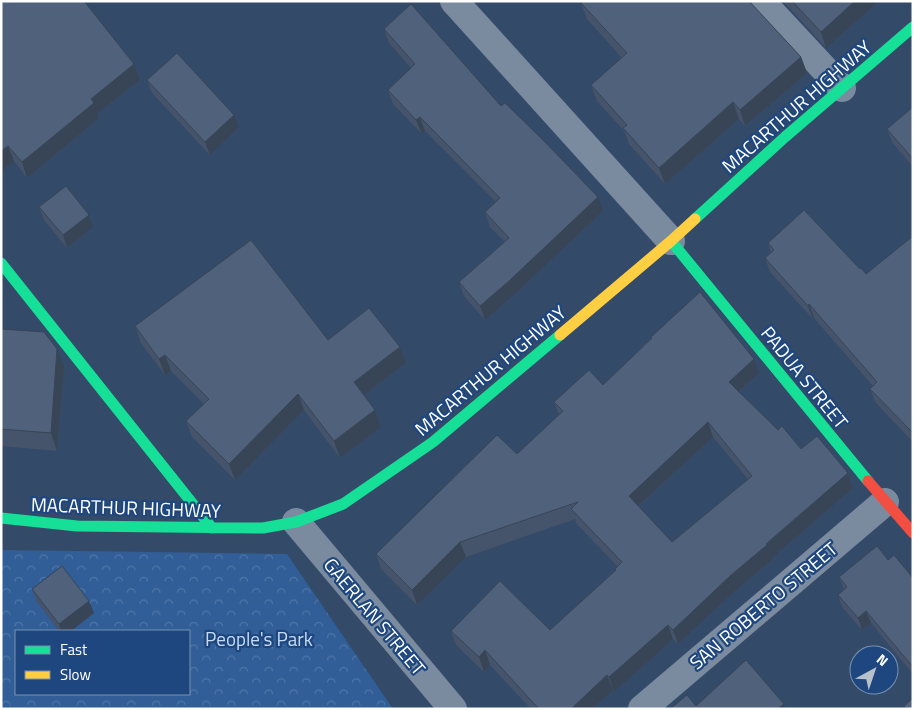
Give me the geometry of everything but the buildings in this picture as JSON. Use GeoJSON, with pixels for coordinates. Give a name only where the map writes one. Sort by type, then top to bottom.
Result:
{"type":"FeatureCollection","features":[{"type":"Feature","properties":{"kind":"main road","name":"MACARTHUR HIGHWAY"},"geometry":{"type":"LineString","coordinates":[[1,518],[77,526],[263,528],[296,522],[343,504],[433,442],[671,241],[785,137],[913,27]]}},
{"type":"Feature","properties":{"kind":"main road","name":"PADUA STREET"},"geometry":{"type":"LineString","coordinates":[[671,241],[885,502],[913,533]]}},
{"type":"Feature","properties":{"kind":"main road"},"geometry":{"type":"LineString","coordinates":[[1,263],[212,528]]}},
{"type":"Feature","properties":{"kind":"street"},"geometry":{"type":"LineString","coordinates":[[454,1],[671,241]]}},
{"type":"Feature","properties":{"kind":"street"},"geometry":{"type":"LineString","coordinates":[[761,1],[842,88]]}},
{"type":"Feature","properties":{"kind":"street","name":"SAN ROBERTO STREET"},"geometry":{"type":"LineString","coordinates":[[642,709],[885,502]]}},
{"type":"Feature","properties":{"kind":"street","name":"GAERLAN STREET"},"geometry":{"type":"LineString","coordinates":[[296,522],[453,709]]}},
{"type":"Feature","properties":{"kind":"green space","name":"People's Park"},"geometry":{"type":"Polygon","coordinates":[[[1,550],[287,554],[393,709],[1,709],[1,550]]]}},
{"type":"Feature","properties":{"kind":"traffic: fast"},"geometry":{"type":"LineString","coordinates":[[695,219],[785,137],[913,27]]}},
{"type":"Feature","properties":{"kind":"traffic: fast"},"geometry":{"type":"LineString","coordinates":[[671,241],[868,481]]}},
{"type":"Feature","properties":{"kind":"traffic: fast"},"geometry":{"type":"LineString","coordinates":[[1,263],[212,528]]}},
{"type":"Feature","properties":{"kind":"traffic: fast"},"geometry":{"type":"LineString","coordinates":[[1,518],[77,526],[263,528],[296,522],[343,504],[433,442],[560,335]]}},
{"type":"Feature","properties":{"kind":"traffic: slow"},"geometry":{"type":"LineString","coordinates":[[560,335],[695,219]]}},
{"type":"Feature","properties":{"kind":"traffic: jam"},"geometry":{"type":"LineString","coordinates":[[868,481],[913,533]]}}]}
